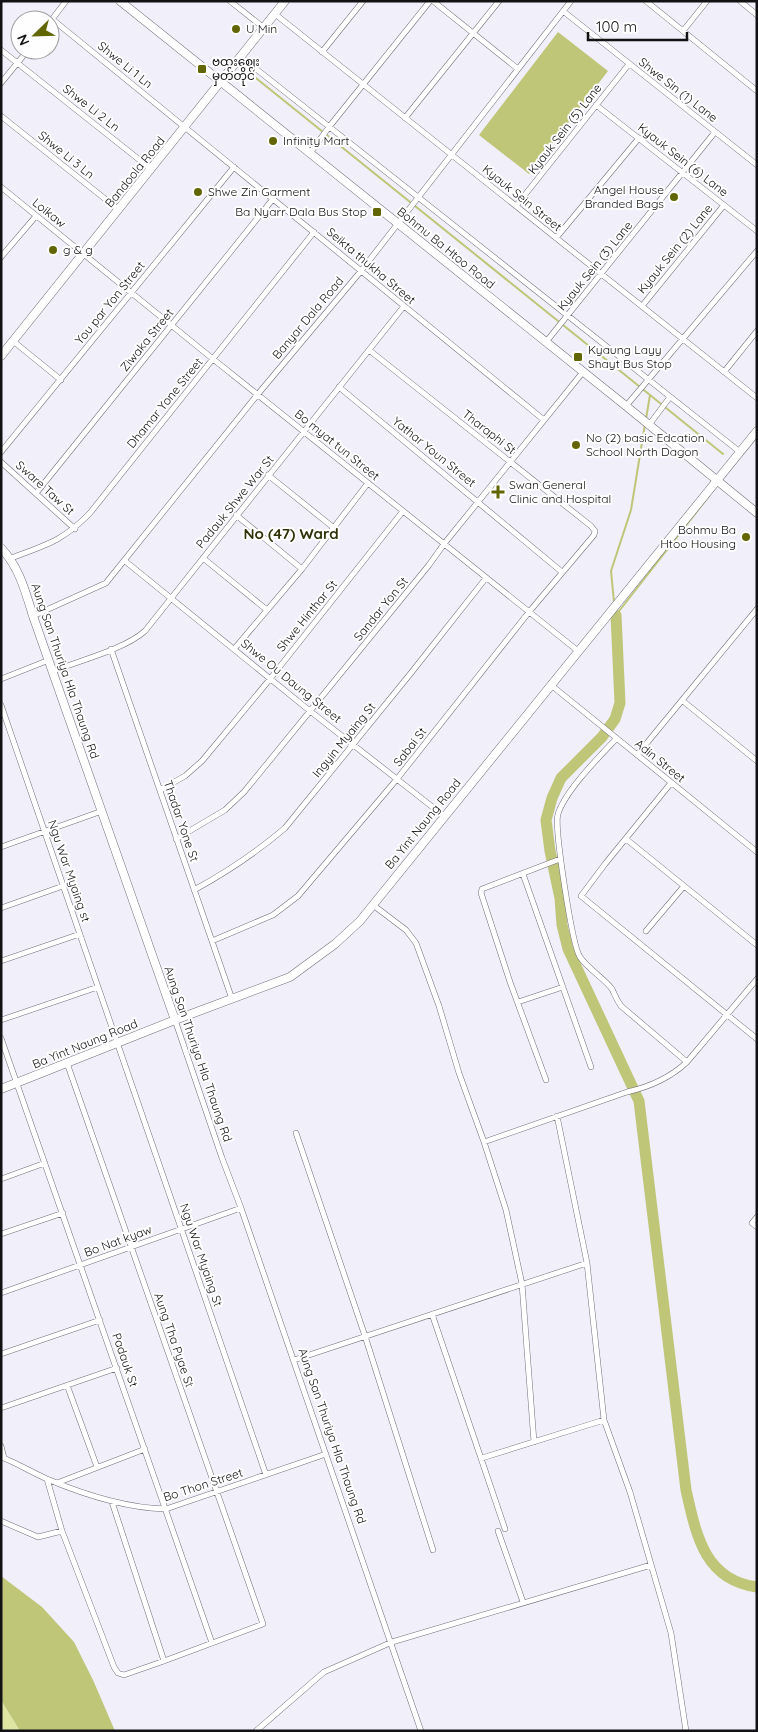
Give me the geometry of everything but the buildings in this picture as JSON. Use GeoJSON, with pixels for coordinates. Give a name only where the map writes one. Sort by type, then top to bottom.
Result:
{"type":"FeatureCollection","features":[{"type":"Feature","properties":{"kind":"main road","name":"Bohmu Ba Htoo Road"},"geometry":{"type":"LineString","coordinates":[[120,1],[757,513]]}},
{"type":"Feature","properties":{"kind":"main road","name":"Bandoola Road"},"geometry":{"type":"LineString","coordinates":[[1,356],[285,1]]}},
{"type":"Feature","properties":{"kind":"main road","name":"Ba Yint Naung Road"},"geometry":{"type":"LineString","coordinates":[[1,1089],[290,977],[335,944],[373,906],[757,431]]}},
{"type":"Feature","properties":{"kind":"main road","name":"Aung San Thuriya Hla Thaung Rd"},"geometry":{"type":"LineString","coordinates":[[1,548],[11,558],[20,575],[175,1020]]}},
{"type":"Feature","properties":{"kind":"street"},"geometry":{"type":"LineString","coordinates":[[230,1],[264,28]]}},
{"type":"Feature","properties":{"kind":"street"},"geometry":{"type":"LineString","coordinates":[[322,52],[363,1]]}},
{"type":"Feature","properties":{"kind":"street"},"geometry":{"type":"LineString","coordinates":[[310,153],[363,84],[432,1],[518,69]]}},
{"type":"Feature","properties":{"kind":"street"},"geometry":{"type":"LineString","coordinates":[[405,118],[499,1]]}},
{"type":"Feature","properties":{"kind":"street","name":"Banyar Dala Road"},"geometry":{"type":"LineString","coordinates":[[33,616],[106,583],[258,394],[361,270],[571,1]]}},
{"type":"Feature","properties":{"kind":"street"},"geometry":{"type":"LineString","coordinates":[[646,1],[757,90]]}},
{"type":"Feature","properties":{"kind":"street"},"geometry":{"type":"LineString","coordinates":[[682,31],[707,1]]}},
{"type":"Feature","properties":{"kind":"street"},"geometry":{"type":"LineString","coordinates":[[740,1],[757,15]]}},
{"type":"Feature","properties":{"kind":"street","name":"Shwe Sin (1) Lane"},"geometry":{"type":"LineString","coordinates":[[563,12],[757,165]]}},
{"type":"Feature","properties":{"kind":"street","name":"Kyauk Sein Street"},"geometry":{"type":"LineString","coordinates":[[275,14],[757,398]]}},
{"type":"Feature","properties":{"kind":"street","name":"Shwe Li 1 Ln"},"geometry":{"type":"LineString","coordinates":[[60,27],[185,127]]}},
{"type":"Feature","properties":{"kind":"street","name":"Shwe Li 2 Ln"},"geometry":{"type":"LineString","coordinates":[[1,50],[152,169]]}},
{"type":"Feature","properties":{"kind":"street"},"geometry":{"type":"LineString","coordinates":[[241,56],[328,128],[418,196],[649,381],[668,399],[740,452]]}},
{"type":"Feature","properties":{"kind":"street"},"geometry":{"type":"LineString","coordinates":[[1,83],[20,60]]}},
{"type":"Feature","properties":{"kind":"street","name":"Kyauk Sein (5) Lane"},"geometry":{"type":"LineString","coordinates":[[516,206],[629,64]]}},
{"type":"Feature","properties":{"kind":"street","name":"Kyauk Sein (6) Lane"},"geometry":{"type":"LineString","coordinates":[[596,105],[757,231]]}},
{"type":"Feature","properties":{"kind":"street","name":"Shwe Li 3 Ln"},"geometry":{"type":"LineString","coordinates":[[1,116],[119,210]]}},
{"type":"Feature","properties":{"kind":"street","name":"Seikta thukha Street"},"geometry":{"type":"LineString","coordinates":[[185,127],[544,420]]}},
{"type":"Feature","properties":{"kind":"street","name":"Kyauk Sein (3) Lane"},"geometry":{"type":"LineString","coordinates":[[546,342],[715,132]]}},
{"type":"Feature","properties":{"kind":"street"},"geometry":{"type":"LineString","coordinates":[[556,238],[639,138]]}},
{"type":"Feature","properties":{"kind":"street","name":"You par Yon Street"},"geometry":{"type":"LineString","coordinates":[[1,452],[234,167]]}},
{"type":"Feature","properties":{"kind":"street","name":"Loikaw"},"geometry":{"type":"LineString","coordinates":[[1,187],[83,254]]}},
{"type":"Feature","properties":{"kind":"street","name":"Ziwaka Street"},"geometry":{"type":"LineString","coordinates":[[37,492],[273,199]]}},
{"type":"Feature","properties":{"kind":"street","name":"Kyauk Sein (2) Lane"},"geometry":{"type":"LineString","coordinates":[[642,306],[724,204]]}},
{"type":"Feature","properties":{"kind":"street"},"geometry":{"type":"LineString","coordinates":[[1,257],[36,216]]}},
{"type":"Feature","properties":{"kind":"street","name":"Dhamar Yone Street"},"geometry":{"type":"LineString","coordinates":[[11,558],[57,541],[75,529],[90,513],[314,232]]}},
{"type":"Feature","properties":{"kind":"street"},"geometry":{"type":"LineString","coordinates":[[626,406],[757,251]]}},
{"type":"Feature","properties":{"kind":"street","name":"Bo myat tun Street"},"geometry":{"type":"LineString","coordinates":[[83,254],[578,651]]}},
{"type":"Feature","properties":{"kind":"street","name":"Padauk Shwe War St"},"geometry":{"type":"LineString","coordinates":[[53,671],[138,637],[404,306]]}},
{"type":"Feature","properties":{"kind":"street"},"geometry":{"type":"LineString","coordinates":[[724,372],[757,331]]}},
{"type":"Feature","properties":{"kind":"street"},"geometry":{"type":"LineString","coordinates":[[13,341],[61,380]]}},
{"type":"Feature","properties":{"kind":"street","name":"Tharaphi St"},"geometry":{"type":"LineString","coordinates":[[369,350],[595,531]]}},
{"type":"Feature","properties":{"kind":"street","name":"Sandar Yon St"},"geometry":{"type":"LineString","coordinates":[[176,838],[225,810],[244,792],[429,565],[582,372]]}},
{"type":"Feature","properties":{"kind":"street","name":"Yathar Youn Street"},"geometry":{"type":"LineString","coordinates":[[339,387],[562,572]]}},
{"type":"Feature","properties":{"kind":"street"},"geometry":{"type":"LineString","coordinates":[[648,425],[668,399]]}},
{"type":"Feature","properties":{"kind":"street","name":"Sware Taw St"},"geometry":{"type":"LineString","coordinates":[[1,462],[37,492],[75,529]]}},
{"type":"Feature","properties":{"kind":"street"},"geometry":{"type":"LineString","coordinates":[[268,476],[334,528]]}},
{"type":"Feature","properties":{"kind":"street"},"geometry":{"type":"LineString","coordinates":[[235,648],[302,569],[368,483]]}},
{"type":"Feature","properties":{"kind":"street","name":"Shwe Hinthar St"},"geometry":{"type":"LineString","coordinates":[[160,790],[185,776],[202,761],[270,679],[403,511]]}},
{"type":"Feature","properties":{"kind":"street"},"geometry":{"type":"LineString","coordinates":[[236,515],[302,569]]}},
{"type":"Feature","properties":{"kind":"street","name":"Sabai St"},"geometry":{"type":"LineString","coordinates":[[212,941],[273,915],[298,896],[398,779],[529,612],[594,535],[595,531]]}},
{"type":"Feature","properties":{"kind":"street"},"geometry":{"type":"LineString","coordinates":[[203,558],[267,610]]}},
{"type":"Feature","properties":{"kind":"street","name":"Shwe Ou Daung Street"},"geometry":{"type":"LineString","coordinates":[[125,561],[235,648],[310,711],[444,816]]}},
{"type":"Feature","properties":{"kind":"street","name":"Ingyin Myaing St"},"geometry":{"type":"LineString","coordinates":[[194,890],[226,872],[285,828],[486,578]]}},
{"type":"Feature","properties":{"kind":"street"},"geometry":{"type":"LineString","coordinates":[[637,755],[757,609]]}},
{"type":"Feature","properties":{"kind":"street"},"geometry":{"type":"LineString","coordinates":[[752,615],[757,619]]}},
{"type":"Feature","properties":{"kind":"street","name":"Thadar Yone St"},"geometry":{"type":"LineString","coordinates":[[111,649],[232,999]]}},
{"type":"Feature","properties":{"kind":"street"},"geometry":{"type":"LineString","coordinates":[[1,679],[49,660]]}},
{"type":"Feature","properties":{"kind":"street","name":"Adin Street"},"geometry":{"type":"LineString","coordinates":[[551,684],[600,726],[757,852]]}},
{"type":"Feature","properties":{"kind":"street"},"geometry":{"type":"LineString","coordinates":[[683,700],[756,758]]}},
{"type":"Feature","properties":{"kind":"street","name":"Ngu War Myaing st"},"geometry":{"type":"LineString","coordinates":[[1,705],[117,1043]]}},
{"type":"Feature","properties":{"kind":"street"},"geometry":{"type":"LineString","coordinates":[[616,739],[581,777],[562,804],[557,816],[560,859],[579,956],[612,989],[614,997],[621,1006],[687,1062]]}},
{"type":"Feature","properties":{"kind":"street"},"geometry":{"type":"LineString","coordinates":[[672,783],[605,864],[582,896],[757,1039]]}},
{"type":"Feature","properties":{"kind":"street"},"geometry":{"type":"LineString","coordinates":[[1,847],[102,812]]}},
{"type":"Feature","properties":{"kind":"street"},"geometry":{"type":"LineString","coordinates":[[626,839],[757,946]]}},
{"type":"Feature","properties":{"kind":"street"},"geometry":{"type":"LineString","coordinates":[[546,1080],[481,893],[482,889],[560,859]]}},
{"type":"Feature","properties":{"kind":"street"},"geometry":{"type":"LineString","coordinates":[[523,874],[592,1067]]}},
{"type":"Feature","properties":{"kind":"street"},"geometry":{"type":"LineString","coordinates":[[1,908],[63,886]]}},
{"type":"Feature","properties":{"kind":"street"},"geometry":{"type":"LineString","coordinates":[[646,931],[684,886]]}},
{"type":"Feature","properties":{"kind":"street"},"geometry":{"type":"LineString","coordinates":[[373,906],[406,930],[416,943],[439,1006],[459,1073],[506,1210],[522,1284],[534,1442]]}},
{"type":"Feature","properties":{"kind":"street"},"geometry":{"type":"LineString","coordinates":[[1,961],[80,934]]}},
{"type":"Feature","properties":{"kind":"street"},"geometry":{"type":"LineString","coordinates":[[484,1142],[627,1092],[646,1088],[677,1071],[687,1062],[757,979]]}},
{"type":"Feature","properties":{"kind":"street"},"geometry":{"type":"LineString","coordinates":[[1,1020],[98,987]]}},
{"type":"Feature","properties":{"kind":"street"},"geometry":{"type":"LineString","coordinates":[[518,1002],[563,987]]}},
{"type":"Feature","properties":{"kind":"street","name":"Aung San Thuriya Hla Thaung Rd"},"geometry":{"type":"LineString","coordinates":[[175,1020],[392,1642],[421,1731]]}},
{"type":"Feature","properties":{"kind":"street","name":"Padauk St"},"geometry":{"type":"LineString","coordinates":[[1,1038],[212,1643]]}},
{"type":"Feature","properties":{"kind":"street","name":"Ngu War Myaing St"},"geometry":{"type":"LineString","coordinates":[[117,1043],[266,1475]]}},
{"type":"Feature","properties":{"kind":"street","name":"Aung Tha Pyae St"},"geometry":{"type":"LineString","coordinates":[[67,1063],[263,1624],[212,1643]]}},
{"type":"Feature","properties":{"kind":"street"},"geometry":{"type":"LineString","coordinates":[[557,1116],[587,1263],[604,1420],[630,1492],[671,1634],[686,1731]]}},
{"type":"Feature","properties":{"kind":"street"},"geometry":{"type":"LineString","coordinates":[[296,1132],[365,1336],[433,1550]]}},
{"type":"Feature","properties":{"kind":"street"},"geometry":{"type":"LineString","coordinates":[[1,1179],[45,1164]]}},
{"type":"Feature","properties":{"kind":"street","name":"Bo Nat kyaw"},"geometry":{"type":"LineString","coordinates":[[1,1293],[241,1208]]}},
{"type":"Feature","properties":{"kind":"street"},"geometry":{"type":"LineString","coordinates":[[1,1234],[63,1213]]}},
{"type":"Feature","properties":{"kind":"street"},"geometry":{"type":"LineString","coordinates":[[757,1217],[752,1223],[757,1227]]}},
{"type":"Feature","properties":{"kind":"street"},"geometry":{"type":"LineString","coordinates":[[294,1360],[587,1263]]}},
{"type":"Feature","properties":{"kind":"street"},"geometry":{"type":"LineString","coordinates":[[432,1314],[505,1529]]}},
{"type":"Feature","properties":{"kind":"street"},"geometry":{"type":"LineString","coordinates":[[1,1354],[100,1320]]}},
{"type":"Feature","properties":{"kind":"street"},"geometry":{"type":"LineString","coordinates":[[1,1408],[117,1368]]}},
{"type":"Feature","properties":{"kind":"street"},"geometry":{"type":"LineString","coordinates":[[67,1385],[97,1467]]}},
{"type":"Feature","properties":{"kind":"street"},"geometry":{"type":"LineString","coordinates":[[482,1458],[604,1420]]}},
{"type":"Feature","properties":{"kind":"street"},"geometry":{"type":"LineString","coordinates":[[1,1446],[3,1457]]}},
{"type":"Feature","properties":{"kind":"street"},"geometry":{"type":"LineString","coordinates":[[58,1483],[145,1449]]}},
{"type":"Feature","properties":{"kind":"street","name":"Bo Thon Street"},"geometry":{"type":"LineString","coordinates":[[3,1457],[47,1479],[112,1502],[166,1509],[326,1454]]}},
{"type":"Feature","properties":{"kind":"street"},"geometry":{"type":"LineString","coordinates":[[47,1479],[62,1531],[114,1667],[118,1673],[124,1675],[212,1643]]}},
{"type":"Feature","properties":{"kind":"street"},"geometry":{"type":"LineString","coordinates":[[112,1502],[164,1661]]}},
{"type":"Feature","properties":{"kind":"street"},"geometry":{"type":"LineString","coordinates":[[1,1521],[38,1538],[62,1531]]}},
{"type":"Feature","properties":{"kind":"street"},"geometry":{"type":"LineString","coordinates":[[498,1531],[524,1602]]}},
{"type":"Feature","properties":{"kind":"street"},"geometry":{"type":"LineString","coordinates":[[256,1731],[324,1672],[392,1642],[651,1565]]}},
{"type":"Feature","properties":{"kind":"shaded area"},"geometry":{"type":"Polygon","coordinates":[[[558,32],[608,71],[529,174],[479,135],[558,32]]]}},
{"type":"Feature","properties":{"kind":"shaded area"},"geometry":{"type":"Polygon","coordinates":[[[1,1576],[42,1607],[74,1642],[115,1731],[20,1731],[1,1700],[1,1576]]]}},
{"type":"Feature","properties":{"kind":"shaded area"},"geometry":{"type":"Polygon","coordinates":[[[1,1700],[20,1731],[1,1731],[1,1700]]]}},
{"type":"Feature","properties":{"kind":"waterway"},"geometry":{"type":"LineString","coordinates":[[246,70],[650,395],[646,419]]}},
{"type":"Feature","properties":{"kind":"waterway"},"geometry":{"type":"LineString","coordinates":[[650,395],[723,454]]}},
{"type":"Feature","properties":{"kind":"waterway"},"geometry":{"type":"LineString","coordinates":[[614,602],[611,571],[631,510],[645,424]]}},
{"type":"Feature","properties":{"kind":"waterway"},"geometry":{"type":"LineString","coordinates":[[616,615],[709,496]]}},
{"type":"Feature","properties":{"kind":"waterway"},"geometry":{"type":"LineString","coordinates":[[616,615],[620,703],[615,719],[602,737],[561,778],[552,798],[546,820],[550,851],[560,898],[562,925],[568,949],[639,1101],[686,1490],[694,1523],[705,1552],[714,1565],[725,1575],[739,1583],[757,1587]]}},
{"type":"Feature","properties":{"kind":"place","name":"U Min"},"geometry":{"type":"Point","coordinates":[236,29]}},
{"type":"Feature","properties":{"kind":"place","name":"ဗထူးဈေး မှတ်တိုင်"},"geometry":{"type":"Point","coordinates":[202,69]}},
{"type":"Feature","properties":{"kind":"place","name":"Infinity Mart"},"geometry":{"type":"Point","coordinates":[273,141]}},
{"type":"Feature","properties":{"kind":"place","name":"Shwe Zin Garment"},"geometry":{"type":"Point","coordinates":[198,192]}},
{"type":"Feature","properties":{"kind":"place","name":"Angel House Branded Bags"},"geometry":{"type":"Point","coordinates":[674,197]}},
{"type":"Feature","properties":{"kind":"place","name":"Ba Nyarr Dala Bus Stop"},"geometry":{"type":"Point","coordinates":[377,212]}},
{"type":"Feature","properties":{"kind":"place","name":"g & g"},"geometry":{"type":"Point","coordinates":[53,250]}},
{"type":"Feature","properties":{"kind":"place","name":"Kyaung Layy Shayt Bus Stop"},"geometry":{"type":"Point","coordinates":[578,357]}},
{"type":"Feature","properties":{"kind":"place","name":"No (2) basic Edcation School North Dagon"},"geometry":{"type":"Point","coordinates":[576,445]}},
{"type":"Feature","properties":{"kind":"place","name":"Swan General Clinic and Hospital"},"geometry":{"type":"Point","coordinates":[498,492]}},
{"type":"Feature","properties":{"kind":"place","name":"Bohmu Ba Htoo Housing"},"geometry":{"type":"Point","coordinates":[746,537]}},
{"type":"Feature","properties":{"kind":"district","name":"No (47) Ward"},"geometry":{"type":"Point","coordinates":[291,534]}}]}
